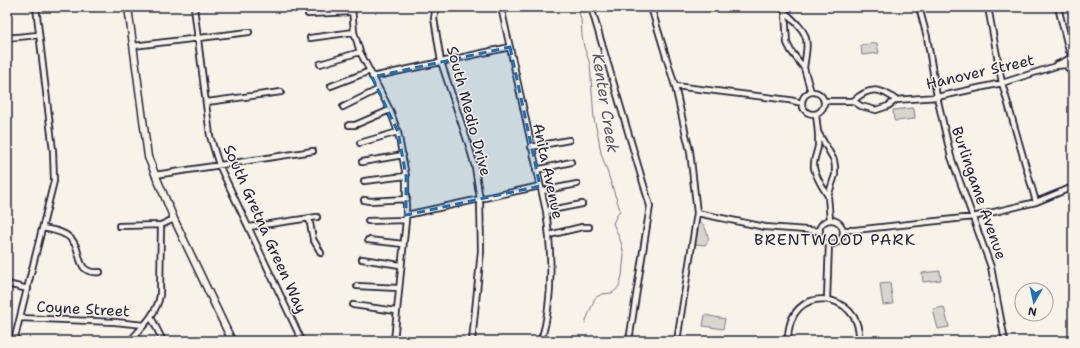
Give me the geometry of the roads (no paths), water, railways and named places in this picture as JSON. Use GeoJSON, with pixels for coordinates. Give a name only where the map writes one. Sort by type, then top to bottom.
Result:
{"type":"FeatureCollection","features":[{"type":"Feature","properties":{"kind":"street"},"geometry":{"type":"LineString","coordinates":[[14,341],[54,181],[53,151],[38,35],[36,7]]}},
{"type":"Feature","properties":{"kind":"street"},"geometry":{"type":"LineString","coordinates":[[128,7],[147,150],[155,175],[174,219],[232,341]]}},
{"type":"Feature","properties":{"kind":"street","name":"South Gretna Green Way"},"geometry":{"type":"LineString","coordinates":[[194,7],[210,136],[219,165],[302,341]]}},
{"type":"Feature","properties":{"kind":"street","name":"South Medio Drive"},"geometry":{"type":"LineString","coordinates":[[436,7],[434,18],[440,62],[469,146],[480,200],[482,251],[472,341]]}},
{"type":"Feature","properties":{"kind":"street","name":"Anita Avenue"},"geometry":{"type":"LineString","coordinates":[[501,7],[546,211],[549,235],[551,271],[550,285],[547,317],[541,341]]}},
{"type":"Feature","properties":{"kind":"street"},"geometry":{"type":"LineString","coordinates":[[591,7],[650,206],[629,341]]}},
{"type":"Feature","properties":{"kind":"street"},"geometry":{"type":"LineString","coordinates":[[651,7],[675,86],[690,151],[697,212],[677,341]]}},
{"type":"Feature","properties":{"kind":"street","name":"Burlingame Avenue"},"geometry":{"type":"LineString","coordinates":[[919,7],[927,37],[937,97],[951,158],[991,267],[1005,341]]}},
{"type":"Feature","properties":{"kind":"street"},"geometry":{"type":"LineString","coordinates":[[988,7],[1002,83],[1036,202]]}},
{"type":"Feature","properties":{"kind":"street"},"geometry":{"type":"LineString","coordinates":[[1058,7],[1070,51],[1073,56]]}},
{"type":"Feature","properties":{"kind":"street"},"geometry":{"type":"LineString","coordinates":[[784,9],[806,34],[808,46],[804,68]]}},
{"type":"Feature","properties":{"kind":"street"},"geometry":{"type":"LineString","coordinates":[[784,9],[787,43],[804,68],[810,92]]}},
{"type":"Feature","properties":{"kind":"street"},"geometry":{"type":"LineString","coordinates":[[308,14],[352,10],[354,32],[360,52],[390,110],[398,132],[406,176],[407,199],[394,341]]}},
{"type":"Feature","properties":{"kind":"street"},"geometry":{"type":"LineString","coordinates":[[133,46],[249,32]]}},
{"type":"Feature","properties":{"kind":"street"},"geometry":{"type":"LineString","coordinates":[[310,38],[354,32]]}},
{"type":"Feature","properties":{"kind":"street"},"geometry":{"type":"LineString","coordinates":[[7,38],[38,35]]}},
{"type":"Feature","properties":{"kind":"street"},"geometry":{"type":"LineString","coordinates":[[372,77],[510,47]]}},
{"type":"Feature","properties":{"kind":"street"},"geometry":{"type":"LineString","coordinates":[[1070,51],[1069,65],[1073,74]]}},
{"type":"Feature","properties":{"kind":"street"},"geometry":{"type":"LineString","coordinates":[[320,64],[360,52]]}},
{"type":"Feature","properties":{"kind":"street","name":"Hanover Street"},"geometry":{"type":"LineString","coordinates":[[824,101],[854,101],[861,106],[876,110],[888,106],[896,100],[937,97],[1002,83],[1045,69],[1069,65],[1073,56]]}},
{"type":"Feature","properties":{"kind":"street"},"geometry":{"type":"LineString","coordinates":[[331,86],[370,72]]}},
{"type":"Feature","properties":{"kind":"street"},"geometry":{"type":"LineString","coordinates":[[675,86],[789,100],[802,103]]}},
{"type":"Feature","properties":{"kind":"street"},"geometry":{"type":"LineString","coordinates":[[343,107],[379,89]]}},
{"type":"Feature","properties":{"kind":"street"},"geometry":{"type":"LineString","coordinates":[[854,101],[868,91],[875,90],[882,91],[896,100]]}},
{"type":"Feature","properties":{"kind":"street"},"geometry":{"type":"LineString","coordinates":[[206,102],[281,92]]}},
{"type":"Feature","properties":{"kind":"street"},"geometry":{"type":"LineString","coordinates":[[810,92],[818,93],[824,101],[822,110],[816,114],[811,114],[805,111],[802,103],[805,95],[810,92]]}},
{"type":"Feature","properties":{"kind":"street"},"geometry":{"type":"LineString","coordinates":[[349,125],[355,125],[390,110]]}},
{"type":"Feature","properties":{"kind":"street"},"geometry":{"type":"LineString","coordinates":[[816,114],[818,145],[814,168],[828,196]]}},
{"type":"Feature","properties":{"kind":"street"},"geometry":{"type":"LineString","coordinates":[[360,143],[398,132]]}},
{"type":"Feature","properties":{"kind":"street"},"geometry":{"type":"LineString","coordinates":[[818,132],[834,160],[835,167],[835,175],[828,196],[830,220]]}},
{"type":"Feature","properties":{"kind":"street"},"geometry":{"type":"LineString","coordinates":[[531,147],[569,140]]}},
{"type":"Feature","properties":{"kind":"street"},"geometry":{"type":"LineString","coordinates":[[155,175],[313,151]]}},
{"type":"Feature","properties":{"kind":"street"},"geometry":{"type":"LineString","coordinates":[[362,162],[403,155]]}},
{"type":"Feature","properties":{"kind":"street"},"geometry":{"type":"LineString","coordinates":[[536,170],[571,162]]}},
{"type":"Feature","properties":{"kind":"street"},"geometry":{"type":"LineString","coordinates":[[364,181],[406,176]]}},
{"type":"Feature","properties":{"kind":"street"},"geometry":{"type":"LineString","coordinates":[[368,221],[406,218],[480,200],[577,184]]}},
{"type":"Feature","properties":{"kind":"street"},"geometry":{"type":"LineString","coordinates":[[843,230],[973,217],[1036,202],[1073,187]]}},
{"type":"Feature","properties":{"kind":"street"},"geometry":{"type":"LineString","coordinates":[[364,200],[407,199]]}},
{"type":"Feature","properties":{"kind":"street"},"geometry":{"type":"LineString","coordinates":[[546,211],[582,204]]}},
{"type":"Feature","properties":{"kind":"street"},"geometry":{"type":"LineString","coordinates":[[697,212],[765,227],[820,231]]}},
{"type":"Feature","properties":{"kind":"street"},"geometry":{"type":"LineString","coordinates":[[249,227],[318,217]]}},
{"type":"Feature","properties":{"kind":"street"},"geometry":{"type":"LineString","coordinates":[[309,218],[313,239],[321,253]]}},
{"type":"Feature","properties":{"kind":"street"},"geometry":{"type":"LineString","coordinates":[[120,226],[161,225],[174,219]]}},
{"type":"Feature","properties":{"kind":"street"},"geometry":{"type":"LineString","coordinates":[[829,244],[838,241],[842,236],[843,230],[840,224],[830,220]]}},
{"type":"Feature","properties":{"kind":"street"},"geometry":{"type":"LineString","coordinates":[[829,244],[821,238],[820,231],[822,225],[830,220]]}},
{"type":"Feature","properties":{"kind":"street"},"geometry":{"type":"LineString","coordinates":[[130,341],[151,317],[158,305],[160,295],[161,225]]}},
{"type":"Feature","properties":{"kind":"street"},"geometry":{"type":"LineString","coordinates":[[549,235],[582,227],[589,227]]}},
{"type":"Feature","properties":{"kind":"street"},"geometry":{"type":"LineString","coordinates":[[43,228],[70,237],[75,243],[80,261],[85,269],[100,272]]}},
{"type":"Feature","properties":{"kind":"street"},"geometry":{"type":"LineString","coordinates":[[368,240],[403,244]]}},
{"type":"Feature","properties":{"kind":"street"},"geometry":{"type":"LineString","coordinates":[[827,299],[829,244]]}},
{"type":"Feature","properties":{"kind":"street"},"geometry":{"type":"LineString","coordinates":[[362,259],[400,266]]}},
{"type":"Feature","properties":{"kind":"street"},"geometry":{"type":"LineString","coordinates":[[7,284],[28,289]]}},
{"type":"Feature","properties":{"kind":"street"},"geometry":{"type":"LineString","coordinates":[[357,286],[398,288]]}},
{"type":"Feature","properties":{"kind":"street"},"geometry":{"type":"LineString","coordinates":[[788,341],[788,329],[795,312],[804,304],[814,300],[827,299],[838,303],[852,316],[860,332],[859,341]]}},
{"type":"Feature","properties":{"kind":"street"},"geometry":{"type":"LineString","coordinates":[[353,305],[396,311]]}},
{"type":"Feature","properties":{"kind":"street"},"geometry":{"type":"LineString","coordinates":[[151,317],[163,341]]}},
{"type":"Feature","properties":{"kind":"street","name":"Coyne Street"},"geometry":{"type":"LineString","coordinates":[[20,318],[115,322],[144,325]]}},
{"type":"Feature","properties":{"kind":"street"},"geometry":{"type":"LineString","coordinates":[[842,341],[892,341]]}},
{"type":"Feature","properties":{"kind":"waterway","name":"Kenter Creek"},"geometry":{"type":"LineString","coordinates":[[577,7],[581,19],[584,47],[590,64],[594,119],[601,153],[620,210],[613,223],[621,242],[624,255],[622,276],[619,286],[612,293],[602,294],[595,298],[585,323]]}},
{"type":"Feature","properties":{"kind":"district","name":"BRENTWOOD PARK"},"geometry":{"type":"Point","coordinates":[835,239]}}]}
